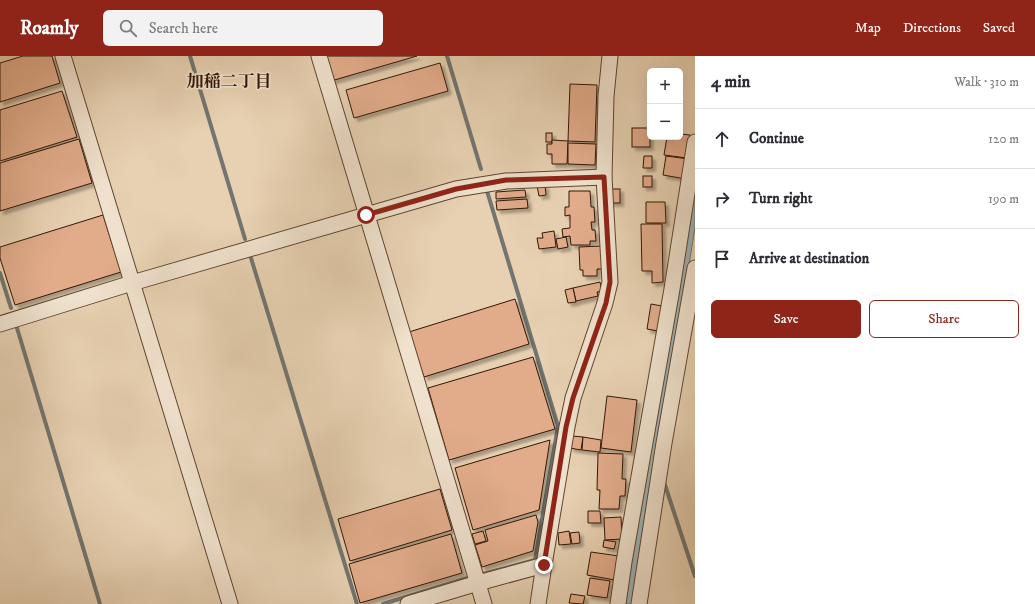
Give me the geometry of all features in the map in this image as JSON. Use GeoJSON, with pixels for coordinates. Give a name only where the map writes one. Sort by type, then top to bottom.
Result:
{"type":"FeatureCollection","features":[{"type":"Feature","properties":{"kind":"street"},"geometry":{"type":"LineString","coordinates":[[63,56],[230,604]]}},
{"type":"Feature","properties":{"kind":"street"},"geometry":{"type":"LineString","coordinates":[[319,56],[484,604]]}},
{"type":"Feature","properties":{"kind":"street"},"geometry":{"type":"LineString","coordinates":[[538,604],[566,427],[573,398],[606,303],[610,282],[604,177],[606,96],[610,56]]}},
{"type":"Feature","properties":{"kind":"street"},"geometry":{"type":"LineString","coordinates":[[618,604],[631,516],[672,289],[695,142]]}},
{"type":"Feature","properties":{"kind":"street"},"geometry":{"type":"LineString","coordinates":[[0,324],[132,283],[456,189],[506,180],[604,177]]}},
{"type":"Feature","properties":{"kind":"street"},"geometry":{"type":"LineString","coordinates":[[639,604],[664,443],[695,268]]}},
{"type":"Feature","properties":{"kind":"street"},"geometry":{"type":"LineString","coordinates":[[408,604],[544,565]]}},
{"type":"Feature","properties":{"kind":"water"},"geometry":{"type":"Polygon","coordinates":[[[695,184],[695,228],[633,604],[623,604],[695,184]]]}},
{"type":"Feature","properties":{"kind":"building"},"geometry":{"type":"Polygon","coordinates":[[[23,56],[52,56],[60,83],[0,102],[0,63],[23,56]]]}},
{"type":"Feature","properties":{"kind":"building"},"geometry":{"type":"Polygon","coordinates":[[[324,56],[417,56],[331,81],[324,56]]]}},
{"type":"Feature","properties":{"kind":"building"},"geometry":{"type":"Polygon","coordinates":[[[440,63],[448,91],[354,118],[346,90],[440,63]]]}},
{"type":"Feature","properties":{"kind":"building"},"geometry":{"type":"Polygon","coordinates":[[[570,84],[597,85],[595,142],[568,141],[570,84]]]}},
{"type":"Feature","properties":{"kind":"building"},"geometry":{"type":"Polygon","coordinates":[[[62,91],[77,137],[0,161],[0,110],[62,91]]]}},
{"type":"Feature","properties":{"kind":"building"},"geometry":{"type":"Polygon","coordinates":[[[632,128],[647,128],[647,140],[650,140],[650,147],[632,147],[632,128]]]}},
{"type":"Feature","properties":{"kind":"building"},"geometry":{"type":"Polygon","coordinates":[[[546,133],[552,133],[552,142],[546,142],[546,133]]]}},
{"type":"Feature","properties":{"kind":"building"},"geometry":{"type":"Polygon","coordinates":[[[683,134],[690,135],[687,158],[664,155],[666,140],[683,140],[683,134]]]}},
{"type":"Feature","properties":{"kind":"building"},"geometry":{"type":"Polygon","coordinates":[[[79,139],[92,183],[0,211],[0,163],[79,139]]]}},
{"type":"Feature","properties":{"kind":"building"},"geometry":{"type":"Polygon","coordinates":[[[552,140],[568,141],[567,164],[552,164],[552,154],[547,154],[547,144],[552,144],[552,140]]]}},
{"type":"Feature","properties":{"kind":"building"},"geometry":{"type":"Polygon","coordinates":[[[568,143],[596,144],[595,165],[568,164],[568,143]]]}},
{"type":"Feature","properties":{"kind":"building"},"geometry":{"type":"Polygon","coordinates":[[[644,156],[652,156],[652,168],[643,168],[644,156]]]}},
{"type":"Feature","properties":{"kind":"building"},"geometry":{"type":"Polygon","coordinates":[[[666,156],[689,159],[686,179],[663,175],[666,156]]]}},
{"type":"Feature","properties":{"kind":"building"},"geometry":{"type":"Polygon","coordinates":[[[643,176],[652,176],[652,187],[643,187],[643,176]]]}},
{"type":"Feature","properties":{"kind":"building"},"geometry":{"type":"Polygon","coordinates":[[[545,185],[546,195],[539,196],[537,186],[545,185]]]}},
{"type":"Feature","properties":{"kind":"building"},"geometry":{"type":"Polygon","coordinates":[[[610,189],[620,189],[620,203],[610,203],[610,189]]]}},
{"type":"Feature","properties":{"kind":"building"},"geometry":{"type":"Polygon","coordinates":[[[525,190],[526,197],[496,199],[496,192],[525,190]]]}},
{"type":"Feature","properties":{"kind":"building"},"geometry":{"type":"Polygon","coordinates":[[[569,191],[590,191],[591,207],[594,207],[595,222],[591,222],[592,230],[595,230],[596,241],[590,241],[590,245],[571,245],[570,236],[563,237],[562,229],[570,228],[570,215],[565,216],[565,207],[569,207],[569,191]]]}},
{"type":"Feature","properties":{"kind":"building"},"geometry":{"type":"Polygon","coordinates":[[[527,199],[528,208],[497,210],[496,201],[527,199]]]}},
{"type":"Feature","properties":{"kind":"building"},"geometry":{"type":"Polygon","coordinates":[[[646,202],[665,202],[666,223],[646,223],[646,202]]]}},
{"type":"Feature","properties":{"kind":"building"},"geometry":{"type":"Polygon","coordinates":[[[103,215],[121,272],[15,305],[0,258],[0,247],[103,215]]]}},
{"type":"Feature","properties":{"kind":"building"},"geometry":{"type":"Polygon","coordinates":[[[641,224],[662,224],[663,282],[652,283],[652,271],[642,271],[641,224]]]}},
{"type":"Feature","properties":{"kind":"building"},"geometry":{"type":"Polygon","coordinates":[[[554,231],[556,247],[539,249],[537,238],[543,238],[542,233],[554,231]]]}},
{"type":"Feature","properties":{"kind":"building"},"geometry":{"type":"Polygon","coordinates":[[[566,237],[568,247],[558,249],[556,239],[566,237]]]}},
{"type":"Feature","properties":{"kind":"building"},"geometry":{"type":"Polygon","coordinates":[[[602,246],[603,269],[597,269],[597,276],[583,276],[583,270],[580,270],[579,247],[602,246]]]}},
{"type":"Feature","properties":{"kind":"building"},"geometry":{"type":"Polygon","coordinates":[[[600,282],[602,291],[597,292],[598,296],[576,301],[573,288],[600,282]]]}},
{"type":"Feature","properties":{"kind":"building"},"geometry":{"type":"Polygon","coordinates":[[[573,288],[576,302],[568,303],[565,290],[573,288]]]}},
{"type":"Feature","properties":{"kind":"building"},"geometry":{"type":"Polygon","coordinates":[[[515,299],[529,344],[424,377],[409,332],[515,299]]]}},
{"type":"Feature","properties":{"kind":"building"},"geometry":{"type":"Polygon","coordinates":[[[651,304],[662,306],[658,331],[647,329],[651,304]]]}},
{"type":"Feature","properties":{"kind":"building"},"geometry":{"type":"Polygon","coordinates":[[[533,357],[555,429],[449,460],[428,388],[533,357]]]}},
{"type":"Feature","properties":{"kind":"building"},"geometry":{"type":"Polygon","coordinates":[[[607,396],[637,400],[631,452],[601,448],[607,396]]]}},
{"type":"Feature","properties":{"kind":"building"},"geometry":{"type":"Polygon","coordinates":[[[572,436],[583,437],[581,450],[570,448],[572,436]]]}},
{"type":"Feature","properties":{"kind":"building"},"geometry":{"type":"Polygon","coordinates":[[[583,437],[601,440],[600,452],[582,450],[583,437]]]}},
{"type":"Feature","properties":{"kind":"building"},"geometry":{"type":"Polygon","coordinates":[[[550,440],[539,510],[473,530],[455,468],[550,440]]]}},
{"type":"Feature","properties":{"kind":"building"},"geometry":{"type":"Polygon","coordinates":[[[598,453],[623,454],[622,479],[626,479],[625,496],[620,496],[619,509],[599,509],[600,490],[597,490],[598,453]]]}},
{"type":"Feature","properties":{"kind":"building"},"geometry":{"type":"Polygon","coordinates":[[[440,489],[452,530],[350,561],[338,519],[440,489]]]}},
{"type":"Feature","properties":{"kind":"building"},"geometry":{"type":"Polygon","coordinates":[[[588,511],[600,511],[601,523],[588,523],[588,511]]]}},
{"type":"Feature","properties":{"kind":"building"},"geometry":{"type":"Polygon","coordinates":[[[536,515],[538,522],[533,551],[482,567],[475,545],[488,541],[485,530],[536,515]]]}},
{"type":"Feature","properties":{"kind":"building"},"geometry":{"type":"Polygon","coordinates":[[[621,517],[622,539],[605,540],[604,518],[621,517]]]}},
{"type":"Feature","properties":{"kind":"building"},"geometry":{"type":"Polygon","coordinates":[[[483,531],[486,541],[475,544],[472,534],[483,531]]]}},
{"type":"Feature","properties":{"kind":"building"},"geometry":{"type":"Polygon","coordinates":[[[569,531],[571,544],[559,545],[558,533],[569,531]]]}},
{"type":"Feature","properties":{"kind":"building"},"geometry":{"type":"Polygon","coordinates":[[[579,532],[580,543],[572,544],[570,533],[579,532]]]}},
{"type":"Feature","properties":{"kind":"building"},"geometry":{"type":"Polygon","coordinates":[[[451,534],[462,573],[360,603],[349,564],[451,534]]]}},
{"type":"Feature","properties":{"kind":"building"},"geometry":{"type":"Polygon","coordinates":[[[604,540],[616,542],[614,549],[603,547],[604,540]]]}},
{"type":"Feature","properties":{"kind":"building"},"geometry":{"type":"Polygon","coordinates":[[[591,552],[619,556],[615,580],[587,575],[591,552]]]}},
{"type":"Feature","properties":{"kind":"building"},"geometry":{"type":"Polygon","coordinates":[[[590,578],[610,581],[607,598],[587,595],[590,578]]]}},
{"type":"Feature","properties":{"kind":"building"},"geometry":{"type":"Polygon","coordinates":[[[571,594],[585,596],[583,604],[569,603],[571,594]]]}},
{"type":"Feature","properties":{"kind":"waterway"},"geometry":{"type":"LineString","coordinates":[[190,56],[245,239]]}},
{"type":"Feature","properties":{"kind":"waterway"},"geometry":{"type":"LineString","coordinates":[[447,56],[481,169]]}},
{"type":"Feature","properties":{"kind":"waterway"},"geometry":{"type":"LineString","coordinates":[[483,574],[535,560],[558,426],[487,191]]}},
{"type":"Feature","properties":{"kind":"waterway"},"geometry":{"type":"LineString","coordinates":[[251,258],[357,604]]}},
{"type":"Feature","properties":{"kind":"waterway"},"geometry":{"type":"LineString","coordinates":[[0,273],[11,308]]}},
{"type":"Feature","properties":{"kind":"waterway"},"geometry":{"type":"LineString","coordinates":[[17,328],[100,604]]}},
{"type":"Feature","properties":{"kind":"waterway"},"geometry":{"type":"LineString","coordinates":[[664,482],[695,576]]}},
{"type":"Feature","properties":{"kind":"waterway"},"geometry":{"type":"LineString","coordinates":[[383,604],[471,577]]}},
{"type":"Feature","properties":{"kind":"district","name":"加稲二丁目"},"geometry":{"type":"Point","coordinates":[229,81]}},
{"type":"Feature","properties":{"kind":"route"},"geometry":{"type":"LineString","coordinates":[[366,215],[456,189],[506,180],[604,177],[610,282],[606,303],[573,398],[566,427],[544,565]]}}]}
